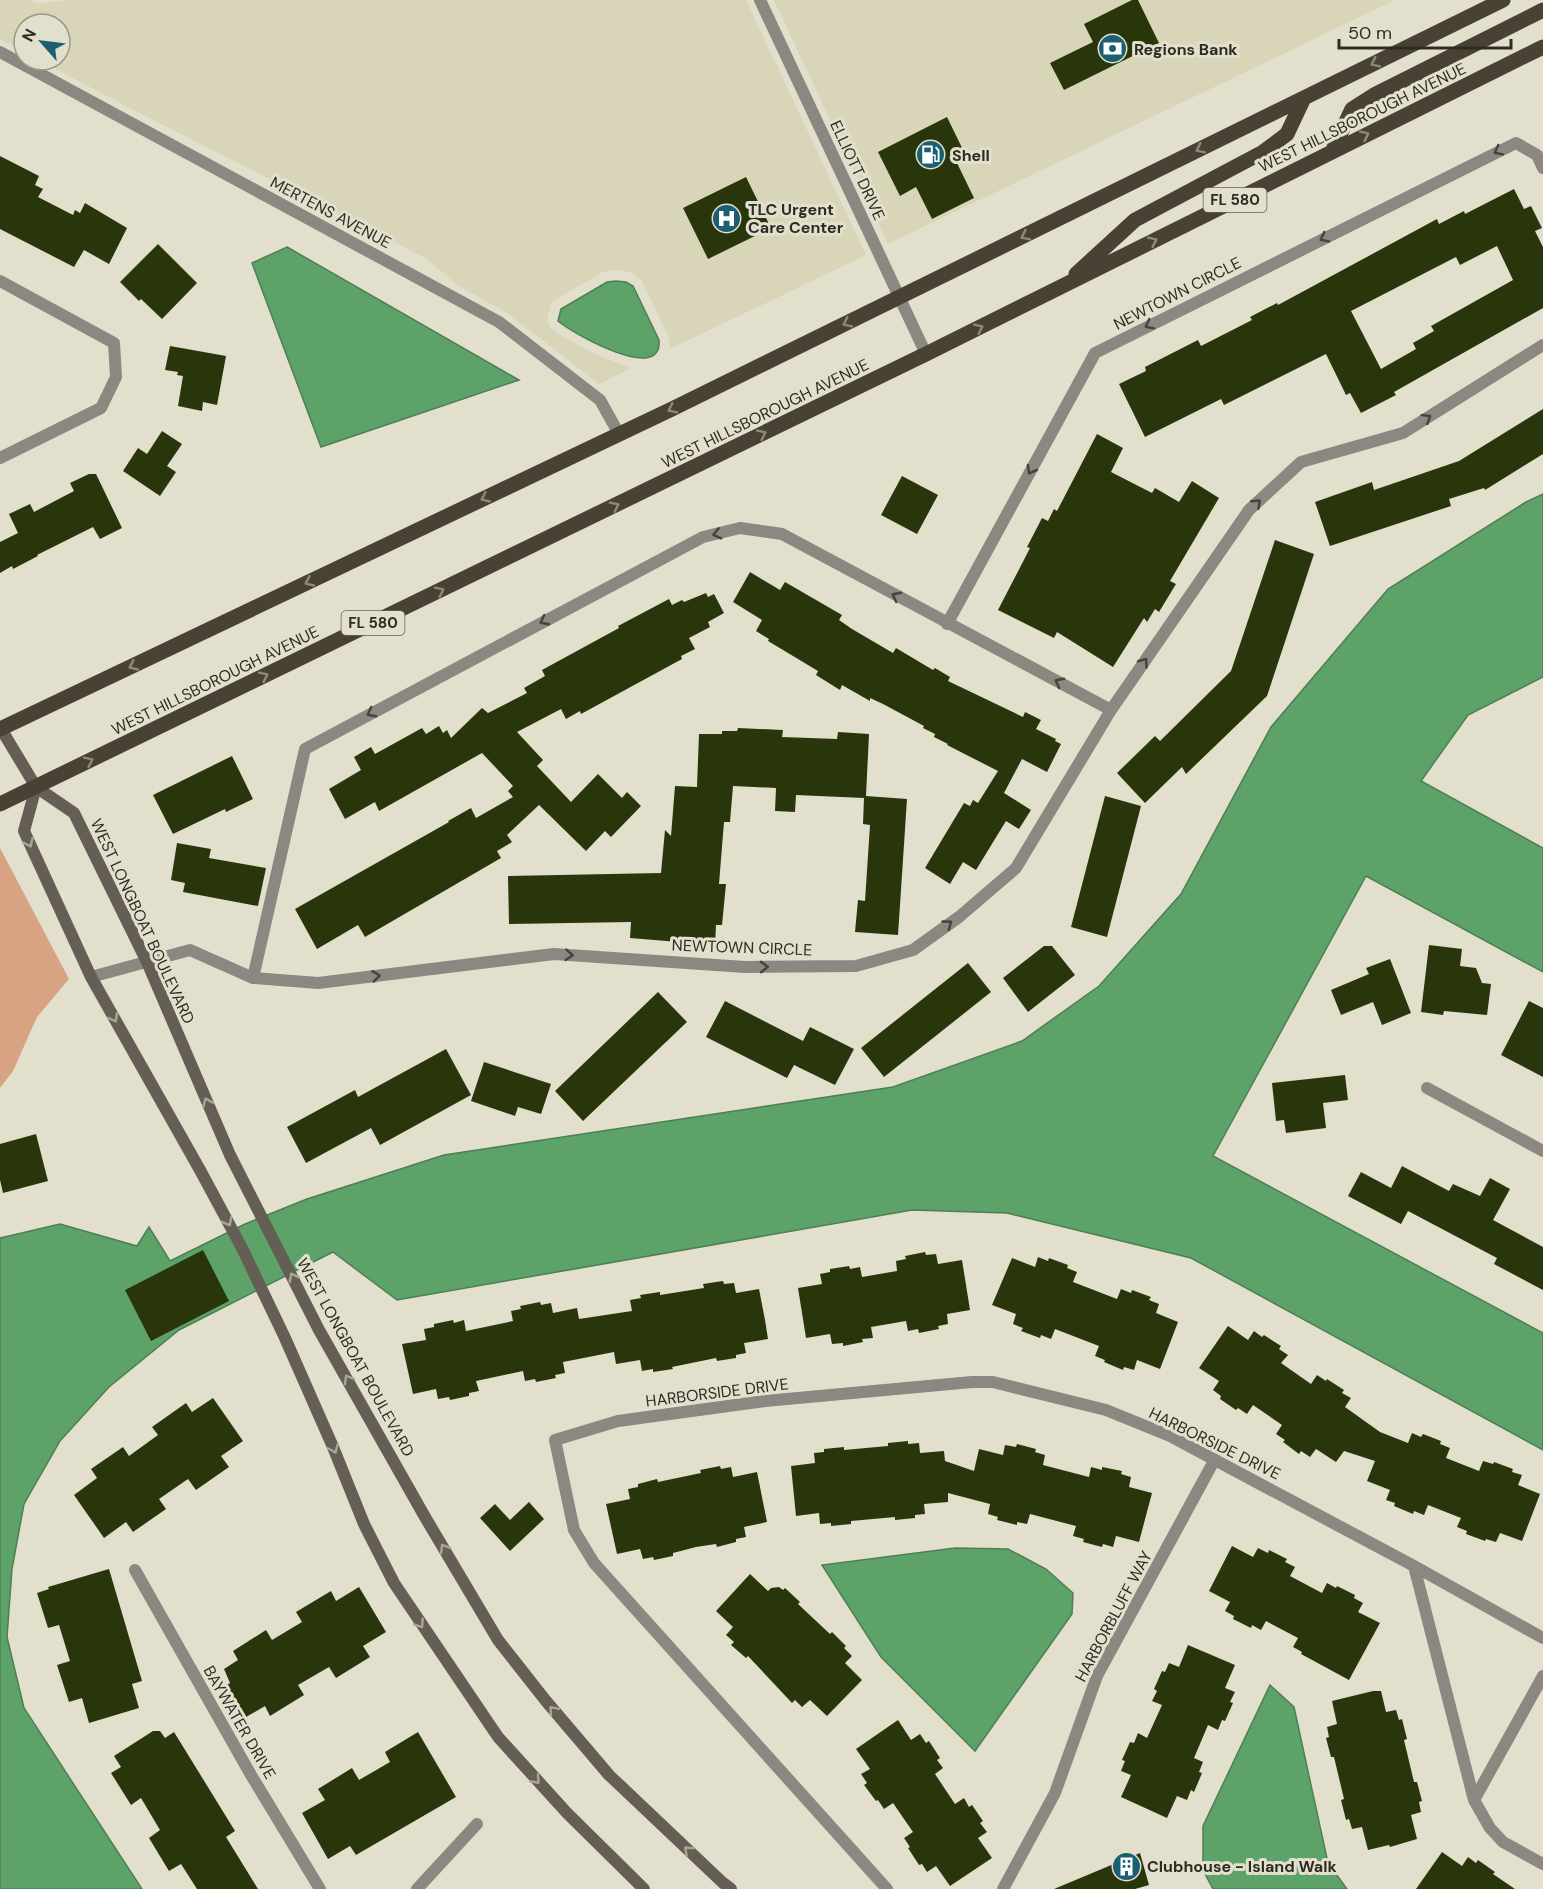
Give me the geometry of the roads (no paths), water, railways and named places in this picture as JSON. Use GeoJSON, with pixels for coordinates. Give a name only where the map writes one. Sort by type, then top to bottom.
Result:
{"type":"FeatureCollection","features":[{"type":"Feature","properties":{"kind":"main road"},"geometry":{"type":"LineString","coordinates":[[0,729],[619,434],[1503,0]]}},
{"type":"Feature","properties":{"kind":"main road"},"geometry":{"type":"LineString","coordinates":[[1332,152],[1352,108],[1543,10]]}},
{"type":"Feature","properties":{"kind":"main road","name":"WEST HILLSBOROUGH AVENUE"},"geometry":{"type":"LineString","coordinates":[[0,804],[926,354],[1543,47]]}},
{"type":"Feature","properties":{"kind":"main road"},"geometry":{"type":"LineString","coordinates":[[1062,286],[1135,220],[1263,152],[1287,134],[1304,98]]}},
{"type":"Feature","properties":{"kind":"street","name":"ELLIOTT DRIVE"},"geometry":{"type":"LineString","coordinates":[[760,0],[926,354]]}},
{"type":"Feature","properties":{"kind":"street","name":"MERTENS AVENUE"},"geometry":{"type":"LineString","coordinates":[[0,52],[499,322],[600,400],[619,434]]}},
{"type":"Feature","properties":{"kind":"street","name":"NEWTOWN CIRCLE"},"geometry":{"type":"LineString","coordinates":[[947,624],[1095,353],[1516,143],[1537,156],[1543,168]]}},
{"type":"Feature","properties":{"kind":"street"},"geometry":{"type":"LineString","coordinates":[[0,281],[114,343],[116,377],[101,408],[0,458]]}},
{"type":"Feature","properties":{"kind":"street","name":"NEWTOWN CIRCLE"},"geometry":{"type":"LineString","coordinates":[[91,977],[190,950],[253,978],[318,983],[554,954],[745,967],[856,966],[912,951],[959,917],[1017,868],[1111,710],[1249,510],[1301,462],[1403,433],[1543,345]]}},
{"type":"Feature","properties":{"kind":"street"},"geometry":{"type":"LineString","coordinates":[[253,978],[304,748],[703,537],[741,528],[782,534],[1111,710]]}},
{"type":"Feature","properties":{"kind":"street","name":"WEST LONGBOAT BOULEVARD"},"geometry":{"type":"LineString","coordinates":[[0,729],[36,787],[74,813],[147,962],[231,1155],[319,1330],[498,1640],[609,1775],[665,1830],[732,1889]]}},
{"type":"Feature","properties":{"kind":"street"},"geometry":{"type":"LineString","coordinates":[[36,787],[24,831],[91,977],[242,1248],[285,1338],[364,1524],[394,1583],[498,1737],[567,1813],[644,1889]]}},
{"type":"Feature","properties":{"kind":"street"},"geometry":{"type":"LineString","coordinates":[[1427,1088],[1543,1151]]}},
{"type":"Feature","properties":{"kind":"street","name":"HARBORSIDE DRIVE"},"geometry":{"type":"LineString","coordinates":[[887,1889],[594,1563],[574,1530],[555,1440],[618,1421],[765,1401],[993,1382],[1106,1410],[1170,1436],[1414,1566],[1543,1638]]}},
{"type":"Feature","properties":{"kind":"street","name":"HARBORBLUFF WAY"},"geometry":{"type":"LineString","coordinates":[[1003,1889],[1055,1793],[1097,1676],[1215,1459]]}},
{"type":"Feature","properties":{"kind":"street"},"geometry":{"type":"LineString","coordinates":[[1414,1566],[1474,1800],[1490,1828],[1503,1842],[1543,1864]]}},
{"type":"Feature","properties":{"kind":"street","name":"BAYWATER DRIVE"},"geometry":{"type":"LineString","coordinates":[[135,1570],[251,1775],[320,1889]]}},
{"type":"Feature","properties":{"kind":"street"},"geometry":{"type":"LineString","coordinates":[[1474,1800],[1543,1676]]}},
{"type":"Feature","properties":{"kind":"street"},"geometry":{"type":"LineString","coordinates":[[417,1889],[477,1824]]}},
{"type":"Feature","properties":{"kind":"place","name":"Regions Bank"},"geometry":{"type":"Point","coordinates":[1113,49]}},
{"type":"Feature","properties":{"kind":"place","name":"Shell"},"geometry":{"type":"Point","coordinates":[931,155]}},
{"type":"Feature","properties":{"kind":"place","name":"TLC Urgent Care Center"},"geometry":{"type":"Point","coordinates":[727,218]}},
{"type":"Feature","properties":{"kind":"place","name":"Clubhouse - Island Walk"},"geometry":{"type":"Point","coordinates":[1126,1866]}}]}
